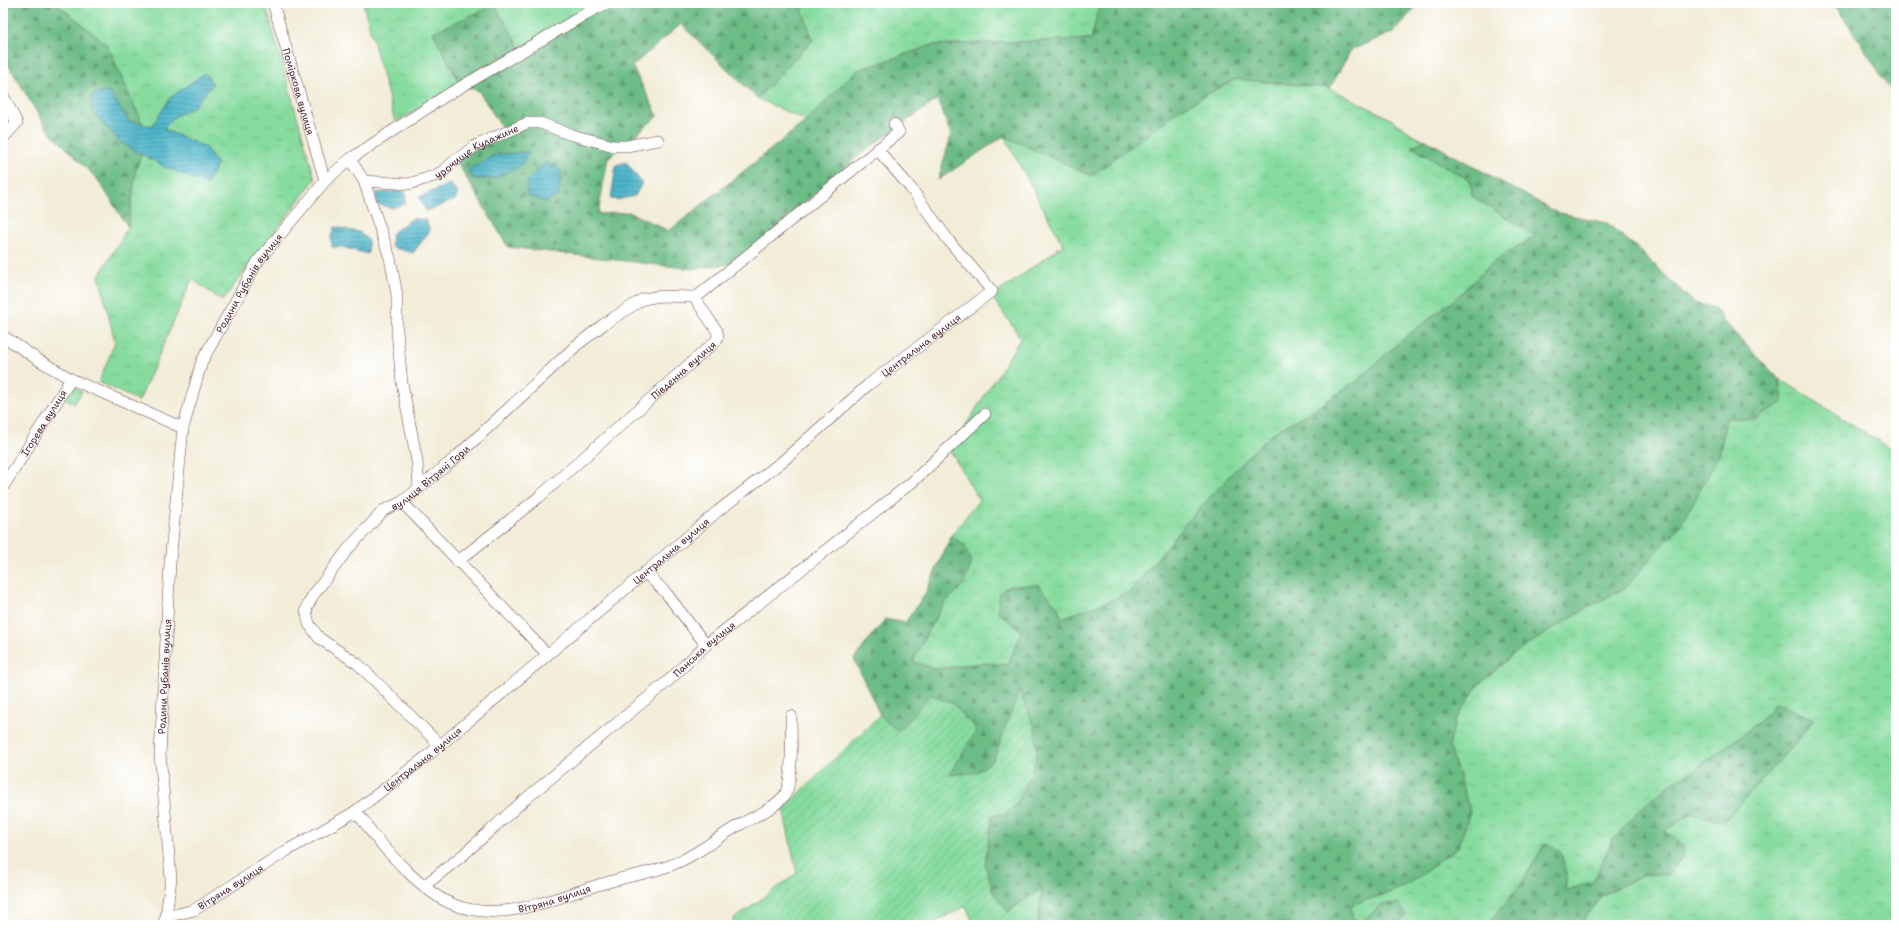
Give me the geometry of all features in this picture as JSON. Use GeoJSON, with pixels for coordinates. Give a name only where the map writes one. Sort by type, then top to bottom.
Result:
{"type":"FeatureCollection","features":[{"type":"Feature","properties":{"kind":"street","name":"Поміркова вулиця"},"geometry":{"type":"LineString","coordinates":[[273,3],[325,181]]}},
{"type":"Feature","properties":{"kind":"street","name":"Родини Рубанів вулиця"},"geometry":{"type":"LineString","coordinates":[[165,921],[171,879],[160,754],[170,564],[183,428],[202,361],[254,268],[325,181],[350,159],[447,95],[589,12],[608,3]]}},
{"type":"Feature","properties":{"kind":"street"},"geometry":{"type":"LineString","coordinates":[[3,95],[17,122],[3,138]]}},
{"type":"Feature","properties":{"kind":"street","name":"урочище Кулажине"},"geometry":{"type":"LineString","coordinates":[[364,181],[409,184],[434,176],[445,170],[475,146],[527,123],[540,123],[572,135],[614,146],[627,146],[658,140]]}},
{"type":"Feature","properties":{"kind":"street"},"geometry":{"type":"LineString","coordinates":[[694,297],[705,291],[899,132],[894,124]]}},
{"type":"Feature","properties":{"kind":"street","name":"Центральна вулиця"},"geometry":{"type":"LineString","coordinates":[[353,813],[440,745],[718,511],[784,460],[868,385],[992,291],[949,241],[910,187],[877,149]]}},
{"type":"Feature","properties":{"kind":"street"},"geometry":{"type":"LineString","coordinates":[[350,159],[364,181],[390,258],[396,295],[397,331],[402,383],[417,461],[418,487]]}},
{"type":"Feature","properties":{"kind":"street","name":"вулиця Вітряні Гори"},"geometry":{"type":"LineString","coordinates":[[440,745],[358,664],[320,638],[309,624],[306,610],[312,597],[348,549],[371,522],[384,510],[402,502],[418,487],[454,459],[577,345],[627,308],[643,299],[660,296],[694,297]]}},
{"type":"Feature","properties":{"kind":"street","name":"Південна вулиця"},"geometry":{"type":"LineString","coordinates":[[457,562],[539,497],[716,341],[718,336],[717,331],[694,297]]}},
{"type":"Feature","properties":{"kind":"street"},"geometry":{"type":"LineString","coordinates":[[3,336],[37,359],[71,379],[183,428]]}},
{"type":"Feature","properties":{"kind":"street","name":"Ігорева вулиця"},"geometry":{"type":"LineString","coordinates":[[3,487],[71,379]]}},
{"type":"Feature","properties":{"kind":"street","name":"Панська вулиця"},"geometry":{"type":"LineString","coordinates":[[424,886],[463,855],[523,801],[668,681],[706,645],[911,483],[985,414]]}},
{"type":"Feature","properties":{"kind":"street"},"geometry":{"type":"LineString","coordinates":[[402,502],[457,562],[547,654]]}},
{"type":"Feature","properties":{"kind":"street"},"geometry":{"type":"LineString","coordinates":[[645,572],[666,593],[706,645]]}},
{"type":"Feature","properties":{"kind":"street","name":"Вітряна вулиця"},"geometry":{"type":"LineString","coordinates":[[165,921],[194,910],[286,851],[353,813],[361,816],[372,834],[424,886],[451,904],[475,910],[500,912],[532,907],[577,891],[676,863],[710,845],[739,825],[775,805],[785,795],[791,764],[791,716]]}},
{"type":"Feature","properties":{"kind":"green space"},"geometry":{"type":"Polygon","coordinates":[[[3,3],[56,3],[107,45],[148,136],[136,169],[128,227],[98,180],[47,129],[3,56],[3,3]]]}},
{"type":"Feature","properties":{"kind":"green space"},"geometry":{"type":"Polygon","coordinates":[[[56,3],[265,3],[315,179],[222,301],[192,279],[139,401],[99,382],[115,342],[99,276],[128,227],[136,169],[148,136],[107,45],[56,3]]]}},
{"type":"Feature","properties":{"kind":"green space"},"geometry":{"type":"Polygon","coordinates":[[[363,3],[607,3],[522,51],[433,32],[461,87],[395,122],[363,3]]]}},
{"type":"Feature","properties":{"kind":"green space"},"geometry":{"type":"Polygon","coordinates":[[[613,3],[809,3],[802,10],[813,40],[757,98],[681,24],[632,66],[658,116],[608,158],[598,214],[629,212],[669,231],[806,121],[856,71],[933,45],[1091,39],[1100,3],[1419,3],[1394,32],[1351,50],[1330,88],[1236,79],[1182,108],[1091,176],[1004,136],[938,180],[951,136],[938,99],[867,149],[735,263],[692,269],[508,247],[457,162],[503,129],[478,90],[461,87],[433,32],[495,5],[522,51],[553,33],[613,3]]]}},
{"type":"Feature","properties":{"kind":"green space"},"geometry":{"type":"Polygon","coordinates":[[[809,3],[1100,3],[1092,39],[933,45],[856,71],[806,121],[757,98],[813,40],[802,10],[809,3]]]}},
{"type":"Feature","properties":{"kind":"green space"},"geometry":{"type":"Polygon","coordinates":[[[1833,3],[1896,3],[1896,98],[1849,26],[1833,3]]]}},
{"type":"Feature","properties":{"kind":"green space"},"geometry":{"type":"Polygon","coordinates":[[[1236,79],[1330,88],[1389,118],[1418,138],[1426,140],[1411,147],[1471,181],[1472,196],[1536,236],[1497,259],[1453,301],[1408,335],[1357,381],[1315,409],[1276,431],[1248,456],[1189,520],[1130,592],[1110,601],[1062,618],[1057,606],[1022,631],[1008,665],[982,663],[938,669],[913,662],[928,630],[944,604],[964,584],[964,545],[951,536],[979,500],[950,450],[1021,338],[992,297],[1063,245],[1004,136],[1091,175],[1182,108],[1236,79]]]}},
{"type":"Feature","properties":{"kind":"green space"},"geometry":{"type":"Polygon","coordinates":[[[1426,140],[1556,212],[1607,223],[1636,247],[1694,303],[1713,307],[1731,329],[1779,379],[1783,402],[1755,420],[1726,418],[1720,453],[1682,523],[1625,588],[1579,612],[1515,653],[1477,686],[1456,719],[1449,745],[1470,812],[1459,846],[1417,878],[1394,891],[1351,905],[1352,917],[1361,923],[1381,905],[1398,903],[1407,915],[1397,925],[1039,925],[1042,888],[1008,912],[994,894],[985,865],[992,816],[1006,813],[1019,692],[993,761],[974,773],[949,775],[976,731],[974,725],[965,719],[954,704],[898,733],[880,715],[854,659],[885,619],[905,623],[925,594],[951,536],[964,545],[972,562],[964,584],[944,604],[928,630],[913,662],[938,669],[982,663],[1008,665],[1022,631],[998,612],[999,593],[1009,586],[1038,585],[1057,606],[1062,618],[1110,601],[1130,592],[1189,520],[1248,456],[1276,431],[1315,409],[1357,381],[1408,335],[1453,301],[1497,259],[1536,236],[1472,196],[1471,181],[1411,147],[1426,140]]]}},
{"type":"Feature","properties":{"kind":"green space"},"geometry":{"type":"Polygon","coordinates":[[[1780,379],[1896,452],[1896,925],[1580,925],[1602,895],[1644,874],[1668,875],[1663,831],[1693,813],[1801,737],[1814,719],[1776,703],[1763,719],[1709,760],[1612,841],[1593,882],[1565,891],[1567,873],[1533,864],[1520,886],[1486,925],[1397,925],[1407,915],[1381,905],[1361,923],[1352,917],[1351,905],[1394,891],[1417,878],[1459,846],[1470,812],[1449,745],[1456,719],[1477,686],[1515,653],[1579,612],[1625,588],[1682,523],[1720,453],[1726,418],[1783,402],[1780,379]]]}},
{"type":"Feature","properties":{"kind":"green space"},"geometry":{"type":"Polygon","coordinates":[[[72,385],[82,392],[74,404],[64,397],[72,385]]]}},
{"type":"Feature","properties":{"kind":"green space"},"geometry":{"type":"Polygon","coordinates":[[[1019,691],[1035,728],[1037,752],[1031,774],[1016,805],[1006,813],[992,816],[985,865],[994,894],[1008,912],[1042,888],[1038,925],[974,925],[966,906],[929,925],[734,925],[733,920],[797,873],[783,809],[880,715],[898,732],[930,695],[954,704],[965,718],[974,725],[976,731],[949,775],[974,773],[993,761],[1019,691]]]}},
{"type":"Feature","properties":{"kind":"green space"},"geometry":{"type":"Polygon","coordinates":[[[1775,703],[1814,719],[1801,737],[1723,822],[1693,813],[1664,831],[1684,845],[1682,858],[1668,875],[1644,874],[1602,895],[1580,925],[1486,925],[1520,886],[1545,843],[1560,851],[1567,873],[1565,891],[1593,882],[1612,841],[1639,810],[1671,784],[1709,760],[1763,719],[1775,703]]]}},
{"type":"Feature","properties":{"kind":"water"},"geometry":{"type":"Polygon","coordinates":[[[205,73],[213,84],[192,108],[174,117],[164,129],[205,147],[217,164],[207,184],[165,167],[121,143],[93,112],[91,95],[109,92],[129,121],[152,126],[171,97],[205,73]]]}},
{"type":"Feature","properties":{"kind":"water"},"geometry":{"type":"Polygon","coordinates":[[[529,152],[520,166],[493,179],[474,179],[468,170],[494,155],[529,152]]]}},
{"type":"Feature","properties":{"kind":"water"},"geometry":{"type":"Polygon","coordinates":[[[626,162],[642,183],[635,196],[616,200],[611,198],[616,165],[626,162]]]}},
{"type":"Feature","properties":{"kind":"water"},"geometry":{"type":"Polygon","coordinates":[[[545,163],[561,170],[559,195],[546,202],[526,195],[528,180],[545,163]]]}},
{"type":"Feature","properties":{"kind":"water"},"geometry":{"type":"Polygon","coordinates":[[[450,184],[458,193],[455,200],[426,211],[419,197],[450,184]]]}},
{"type":"Feature","properties":{"kind":"water"},"geometry":{"type":"Polygon","coordinates":[[[399,191],[406,193],[405,204],[392,208],[377,204],[376,193],[399,191]]]}},
{"type":"Feature","properties":{"kind":"water"},"geometry":{"type":"Polygon","coordinates":[[[413,218],[426,220],[430,231],[413,253],[391,247],[392,233],[413,218]]]}},
{"type":"Feature","properties":{"kind":"water"},"geometry":{"type":"Polygon","coordinates":[[[335,227],[359,232],[368,240],[368,254],[342,247],[332,247],[331,238],[335,227]]]}}]}
